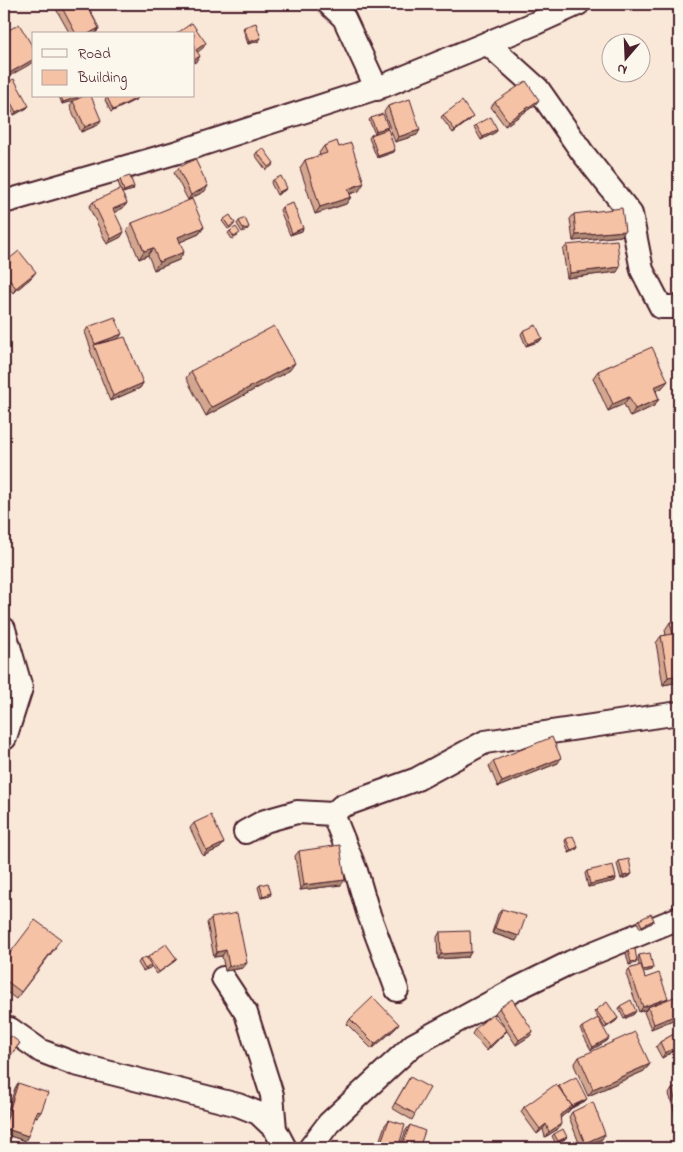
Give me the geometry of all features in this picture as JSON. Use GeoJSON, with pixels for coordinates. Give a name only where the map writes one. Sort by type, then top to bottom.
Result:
{"type":"FeatureCollection","features":[{"type":"Feature","properties":{"kind":"street"},"geometry":{"type":"LineString","coordinates":[[329,4],[344,18],[377,88]]}},
{"type":"Feature","properties":{"kind":"street"},"geometry":{"type":"LineString","coordinates":[[4,202],[178,152],[377,88],[578,4]]}},
{"type":"Feature","properties":{"kind":"street"},"geometry":{"type":"LineString","coordinates":[[487,43],[538,89],[582,152],[631,214],[642,270],[661,306],[679,308]]}},
{"type":"Feature","properties":{"kind":"street"},"geometry":{"type":"LineString","coordinates":[[4,630],[20,688],[5,738]]}},
{"type":"Feature","properties":{"kind":"street"},"geometry":{"type":"LineString","coordinates":[[245,832],[265,821],[297,812],[333,814],[342,806],[417,779],[485,742],[679,713]]}},
{"type":"Feature","properties":{"kind":"street"},"geometry":{"type":"LineString","coordinates":[[333,814],[356,870],[368,912],[397,990]]}},
{"type":"Feature","properties":{"kind":"street"},"geometry":{"type":"LineString","coordinates":[[310,1148],[329,1123],[413,1045],[516,988],[571,962],[679,918]]}},
{"type":"Feature","properties":{"kind":"street"},"geometry":{"type":"LineString","coordinates":[[224,978],[246,1013],[272,1095],[280,1138]]}},
{"type":"Feature","properties":{"kind":"street"},"geometry":{"type":"LineString","coordinates":[[6,1027],[41,1051],[75,1064],[238,1105],[258,1113],[280,1138]]}},
{"type":"Feature","properties":{"kind":"building"},"geometry":{"type":"Polygon","coordinates":[[[60,4],[91,4],[87,6],[99,28],[92,32],[75,32],[60,4]]]}},
{"type":"Feature","properties":{"kind":"building"},"geometry":{"type":"Polygon","coordinates":[[[192,23],[206,43],[196,50],[200,56],[195,59],[195,32],[179,32],[192,23]]]}},
{"type":"Feature","properties":{"kind":"building"},"geometry":{"type":"Polygon","coordinates":[[[256,23],[261,38],[249,42],[244,27],[256,23]]]}},
{"type":"Feature","properties":{"kind":"building"},"geometry":{"type":"Polygon","coordinates":[[[19,24],[32,46],[32,60],[4,76],[4,33],[19,24]]]}},
{"type":"Feature","properties":{"kind":"building"},"geometry":{"type":"Polygon","coordinates":[[[14,79],[29,106],[16,112],[4,90],[4,84],[14,79]]]}},
{"type":"Feature","properties":{"kind":"building"},"geometry":{"type":"Polygon","coordinates":[[[526,81],[539,100],[508,121],[495,102],[526,81]]]}},
{"type":"Feature","properties":{"kind":"building"},"geometry":{"type":"Polygon","coordinates":[[[62,98],[75,98],[63,102],[62,98]]]}},
{"type":"Feature","properties":{"kind":"building"},"geometry":{"type":"Polygon","coordinates":[[[80,98],[92,98],[101,120],[85,127],[73,101],[80,98]]]}},
{"type":"Feature","properties":{"kind":"building"},"geometry":{"type":"Polygon","coordinates":[[[107,98],[137,98],[113,110],[107,98]]]}},
{"type":"Feature","properties":{"kind":"building"},"geometry":{"type":"Polygon","coordinates":[[[410,99],[420,130],[398,137],[388,106],[410,99]]]}},
{"type":"Feature","properties":{"kind":"building"},"geometry":{"type":"Polygon","coordinates":[[[462,101],[473,117],[455,130],[443,115],[462,101]]]}},
{"type":"Feature","properties":{"kind":"building"},"geometry":{"type":"Polygon","coordinates":[[[383,114],[388,127],[376,131],[371,118],[383,114]]]}},
{"type":"Feature","properties":{"kind":"building"},"geometry":{"type":"Polygon","coordinates":[[[491,117],[497,129],[483,137],[476,125],[491,117]]]}},
{"type":"Feature","properties":{"kind":"building"},"geometry":{"type":"Polygon","coordinates":[[[388,129],[395,150],[378,156],[371,135],[388,129]]]}},
{"type":"Feature","properties":{"kind":"building"},"geometry":{"type":"Polygon","coordinates":[[[337,141],[339,147],[351,143],[364,183],[348,189],[351,197],[320,207],[305,160],[327,153],[324,146],[337,141]]]}},
{"type":"Feature","properties":{"kind":"building"},"geometry":{"type":"Polygon","coordinates":[[[263,148],[274,163],[268,167],[257,152],[263,148]]]}},
{"type":"Feature","properties":{"kind":"building"},"geometry":{"type":"Polygon","coordinates":[[[195,159],[208,186],[191,195],[178,168],[195,159]]]}},
{"type":"Feature","properties":{"kind":"building"},"geometry":{"type":"Polygon","coordinates":[[[130,176],[134,187],[124,191],[120,179],[130,176]]]}},
{"type":"Feature","properties":{"kind":"building"},"geometry":{"type":"Polygon","coordinates":[[[281,176],[287,188],[279,192],[273,180],[281,176]]]}},
{"type":"Feature","properties":{"kind":"building"},"geometry":{"type":"Polygon","coordinates":[[[120,189],[127,203],[113,209],[124,232],[111,239],[93,202],[120,189]]]}},
{"type":"Feature","properties":{"kind":"building"},"geometry":{"type":"Polygon","coordinates":[[[192,199],[204,227],[178,237],[184,252],[159,262],[153,248],[144,251],[132,223],[192,199]]]}},
{"type":"Feature","properties":{"kind":"building"},"geometry":{"type":"Polygon","coordinates":[[[293,203],[303,228],[292,233],[282,207],[293,203]]]}},
{"type":"Feature","properties":{"kind":"building"},"geometry":{"type":"Polygon","coordinates":[[[622,208],[625,231],[576,235],[574,214],[622,208]]]}},
{"type":"Feature","properties":{"kind":"building"},"geometry":{"type":"Polygon","coordinates":[[[230,215],[235,223],[229,227],[224,219],[230,215]]]}},
{"type":"Feature","properties":{"kind":"building"},"geometry":{"type":"Polygon","coordinates":[[[245,218],[249,227],[244,230],[239,221],[245,218]]]}},
{"type":"Feature","properties":{"kind":"building"},"geometry":{"type":"Polygon","coordinates":[[[236,227],[240,233],[234,237],[230,231],[236,227]]]}},
{"type":"Feature","properties":{"kind":"building"},"geometry":{"type":"Polygon","coordinates":[[[617,240],[620,267],[570,273],[567,245],[617,240]]]}},
{"type":"Feature","properties":{"kind":"building"},"geometry":{"type":"Polygon","coordinates":[[[19,251],[36,272],[16,288],[4,273],[4,263],[19,251]]]}},
{"type":"Feature","properties":{"kind":"building"},"geometry":{"type":"Polygon","coordinates":[[[115,317],[122,334],[95,344],[88,327],[115,317]]]}},
{"type":"Feature","properties":{"kind":"building"},"geometry":{"type":"Polygon","coordinates":[[[536,325],[542,338],[528,344],[523,331],[536,325]]]}},
{"type":"Feature","properties":{"kind":"building"},"geometry":{"type":"Polygon","coordinates":[[[274,326],[295,363],[211,408],[191,371],[274,326]]]}},
{"type":"Feature","properties":{"kind":"building"},"geometry":{"type":"Polygon","coordinates":[[[125,337],[143,383],[113,396],[94,345],[125,337]]]}},
{"type":"Feature","properties":{"kind":"building"},"geometry":{"type":"Polygon","coordinates":[[[652,347],[668,381],[654,387],[659,399],[635,409],[629,397],[613,404],[598,371],[652,347]]]}},
{"type":"Feature","properties":{"kind":"building"},"geometry":{"type":"Polygon","coordinates":[[[679,621],[679,675],[668,677],[661,636],[673,634],[670,622],[679,621]]]}},
{"type":"Feature","properties":{"kind":"building"},"geometry":{"type":"Polygon","coordinates":[[[552,737],[561,758],[502,782],[493,761],[552,737]]]}},
{"type":"Feature","properties":{"kind":"building"},"geometry":{"type":"Polygon","coordinates":[[[211,815],[224,843],[207,851],[194,823],[211,815]]]}},
{"type":"Feature","properties":{"kind":"building"},"geometry":{"type":"Polygon","coordinates":[[[573,836],[578,847],[571,850],[566,839],[573,836]]]}},
{"type":"Feature","properties":{"kind":"building"},"geometry":{"type":"Polygon","coordinates":[[[340,845],[345,880],[304,885],[299,851],[340,845]]]}},
{"type":"Feature","properties":{"kind":"building"},"geometry":{"type":"Polygon","coordinates":[[[629,859],[632,874],[623,876],[619,861],[629,859]]]}},
{"type":"Feature","properties":{"kind":"building"},"geometry":{"type":"Polygon","coordinates":[[[613,865],[616,878],[590,884],[587,871],[613,865]]]}},
{"type":"Feature","properties":{"kind":"building"},"geometry":{"type":"Polygon","coordinates":[[[268,883],[271,893],[263,896],[260,885],[268,883]]]}},
{"type":"Feature","properties":{"kind":"building"},"geometry":{"type":"Polygon","coordinates":[[[502,909],[526,916],[519,936],[495,928],[502,909]]]}},
{"type":"Feature","properties":{"kind":"building"},"geometry":{"type":"Polygon","coordinates":[[[237,913],[247,963],[229,966],[226,950],[217,952],[211,918],[237,913]]]}},
{"type":"Feature","properties":{"kind":"building"},"geometry":{"type":"Polygon","coordinates":[[[651,914],[654,920],[642,926],[639,920],[651,914]]]}},
{"type":"Feature","properties":{"kind":"building"},"geometry":{"type":"Polygon","coordinates":[[[35,920],[61,939],[21,992],[4,979],[4,961],[35,920]]]}},
{"type":"Feature","properties":{"kind":"building"},"geometry":{"type":"Polygon","coordinates":[[[470,931],[471,952],[441,954],[440,932],[470,931]]]}},
{"type":"Feature","properties":{"kind":"building"},"geometry":{"type":"Polygon","coordinates":[[[166,944],[177,959],[159,972],[148,957],[166,944]]]}},
{"type":"Feature","properties":{"kind":"building"},"geometry":{"type":"Polygon","coordinates":[[[635,949],[637,961],[631,962],[628,950],[635,949]]]}},
{"type":"Feature","properties":{"kind":"building"},"geometry":{"type":"Polygon","coordinates":[[[650,953],[653,968],[643,970],[639,955],[650,953]]]}},
{"type":"Feature","properties":{"kind":"building"},"geometry":{"type":"Polygon","coordinates":[[[146,957],[151,965],[145,969],[140,960],[146,957]]]}},
{"type":"Feature","properties":{"kind":"building"},"geometry":{"type":"Polygon","coordinates":[[[641,965],[645,978],[659,973],[668,998],[643,1007],[629,969],[641,965]]]}},
{"type":"Feature","properties":{"kind":"building"},"geometry":{"type":"Polygon","coordinates":[[[373,997],[399,1024],[375,1044],[350,1019],[373,997]]]}},
{"type":"Feature","properties":{"kind":"building"},"geometry":{"type":"Polygon","coordinates":[[[674,997],[679,1003],[679,1014],[654,1024],[648,1007],[674,997]]]}},
{"type":"Feature","properties":{"kind":"building"},"geometry":{"type":"Polygon","coordinates":[[[512,999],[533,1031],[519,1040],[499,1008],[512,999]]]}},
{"type":"Feature","properties":{"kind":"building"},"geometry":{"type":"Polygon","coordinates":[[[631,1000],[636,1011],[626,1016],[620,1006],[631,1000]]]}},
{"type":"Feature","properties":{"kind":"building"},"geometry":{"type":"Polygon","coordinates":[[[607,1002],[618,1018],[607,1026],[596,1010],[607,1002]]]}},
{"type":"Feature","properties":{"kind":"building"},"geometry":{"type":"Polygon","coordinates":[[[492,1014],[507,1030],[490,1046],[475,1029],[492,1014]]]}},
{"type":"Feature","properties":{"kind":"building"},"geometry":{"type":"Polygon","coordinates":[[[598,1018],[609,1038],[593,1047],[582,1027],[598,1018]]]}},
{"type":"Feature","properties":{"kind":"building"},"geometry":{"type":"Polygon","coordinates":[[[679,1031],[679,1049],[678,1046],[665,1053],[660,1042],[679,1031]]]}},
{"type":"Feature","properties":{"kind":"building"},"geometry":{"type":"Polygon","coordinates":[[[635,1032],[650,1064],[593,1089],[579,1057],[635,1032]]]}},
{"type":"Feature","properties":{"kind":"building"},"geometry":{"type":"Polygon","coordinates":[[[11,1036],[20,1043],[9,1057],[4,1053],[4,1045],[11,1036]]]}},
{"type":"Feature","properties":{"kind":"building"},"geometry":{"type":"Polygon","coordinates":[[[410,1077],[430,1088],[415,1114],[395,1103],[410,1077]]]}},
{"type":"Feature","properties":{"kind":"building"},"geometry":{"type":"Polygon","coordinates":[[[576,1077],[587,1099],[572,1106],[559,1086],[576,1077]]]}},
{"type":"Feature","properties":{"kind":"building"},"geometry":{"type":"Polygon","coordinates":[[[18,1083],[48,1093],[41,1112],[37,1111],[28,1136],[4,1128],[18,1083]]]}},
{"type":"Feature","properties":{"kind":"building"},"geometry":{"type":"Polygon","coordinates":[[[556,1084],[572,1106],[560,1115],[561,1124],[549,1132],[546,1124],[540,1129],[524,1107],[556,1084]]]}},
{"type":"Feature","properties":{"kind":"building"},"geometry":{"type":"Polygon","coordinates":[[[679,1087],[679,1111],[672,1089],[679,1087]]]}},
{"type":"Feature","properties":{"kind":"building"},"geometry":{"type":"Polygon","coordinates":[[[593,1102],[605,1134],[585,1143],[572,1112],[593,1102]]]}},
{"type":"Feature","properties":{"kind":"building"},"geometry":{"type":"Polygon","coordinates":[[[389,1120],[405,1125],[398,1148],[379,1148],[389,1120]]]}},
{"type":"Feature","properties":{"kind":"building"},"geometry":{"type":"Polygon","coordinates":[[[410,1125],[425,1131],[419,1148],[401,1148],[410,1125]]]}},
{"type":"Feature","properties":{"kind":"building"},"geometry":{"type":"Polygon","coordinates":[[[563,1129],[567,1137],[558,1141],[554,1134],[563,1129]]]}},
{"type":"Feature","properties":{"kind":"building"},"geometry":{"type":"Polygon","coordinates":[[[602,1141],[604,1148],[584,1148],[602,1141]]]}},
{"type":"Feature","properties":{"kind":"building"},"geometry":{"type":"Polygon","coordinates":[[[568,1142],[571,1148],[558,1148],[557,1146],[568,1142]]]}}]}
